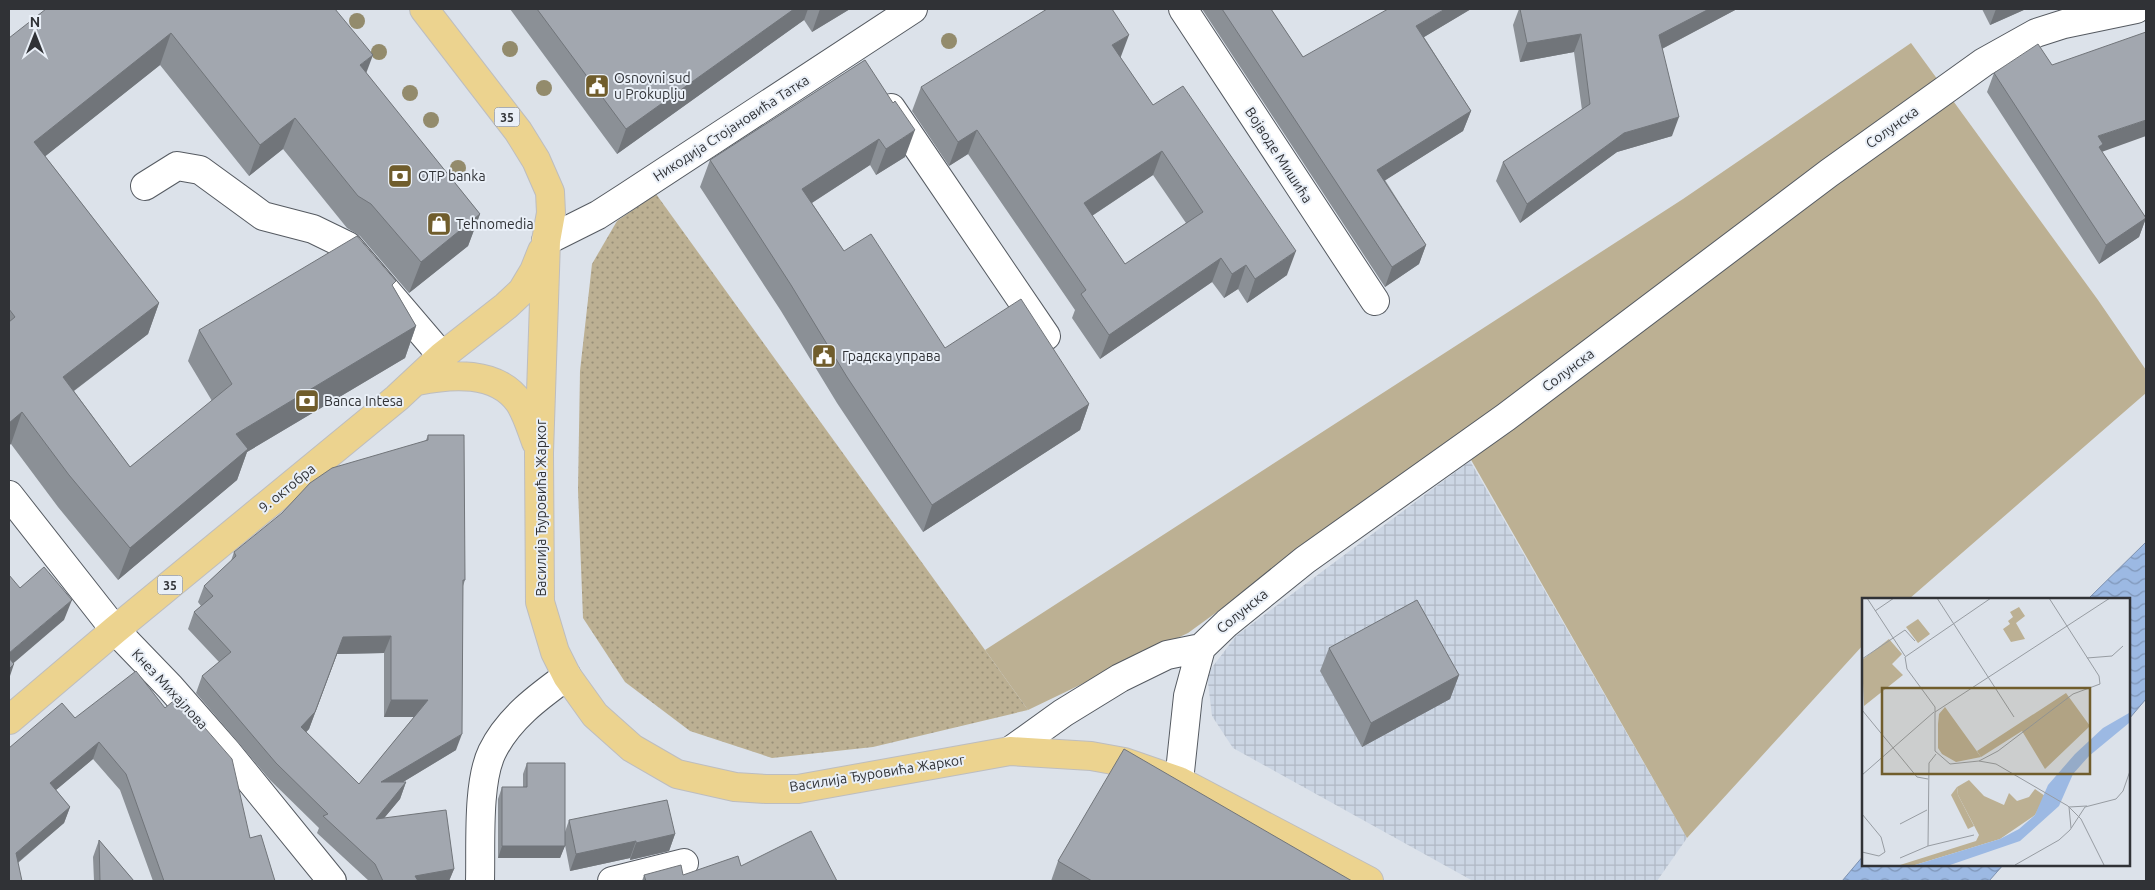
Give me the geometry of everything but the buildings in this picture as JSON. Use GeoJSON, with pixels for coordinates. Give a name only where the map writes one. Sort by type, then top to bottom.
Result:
{"type":"FeatureCollection","features":[{"type":"Feature","properties":{"kind":"main road","name":"35"},"geometry":{"type":"LineString","coordinates":[[424,9],[518,131],[536,160],[550,192],[551,213],[546,241]]}},
{"type":"Feature","properties":{"kind":"main road","name":"9. октобра"},"geometry":{"type":"LineString","coordinates":[[9,720],[417,381],[442,356],[506,306],[522,291],[534,271],[546,241]]}},
{"type":"Feature","properties":{"kind":"main road","name":"Василија Ђуровића Жарког"},"geometry":{"type":"LineString","coordinates":[[546,241],[539,453],[540,602],[553,644],[567,676],[581,697],[610,730],[652,762],[677,774],[735,787],[798,789],[1010,751],[1091,756],[1124,762],[1179,781],[1369,881]]}},
{"type":"Feature","properties":{"kind":"main road"},"geometry":{"type":"LineString","coordinates":[[417,381],[443,376],[472,376],[499,385],[519,402],[530,424],[539,453]]}},
{"type":"Feature","properties":{"kind":"street","name":"Никодија Стојановића Татка"},"geometry":{"type":"LineString","coordinates":[[546,241],[605,211],[913,9]]}},
{"type":"Feature","properties":{"kind":"street","name":"Војводе Мишића"},"geometry":{"type":"LineString","coordinates":[[1183,9],[1375,301]]}},
{"type":"Feature","properties":{"kind":"street","name":"Солунска"},"geometry":{"type":"LineString","coordinates":[[1201,648],[1227,623],[1305,560],[1506,417],[1830,173],[1984,62],[2036,33],[2064,24],[2136,9]]}},
{"type":"Feature","properties":{"kind":"street"},"geometry":{"type":"LineString","coordinates":[[851,49],[1046,336]]}},
{"type":"Feature","properties":{"kind":"street"},"geometry":{"type":"LineString","coordinates":[[145,186],[177,166],[200,170],[263,216],[313,229],[348,246],[442,356]]}},
{"type":"Feature","properties":{"kind":"street","name":"Кнез Михајлова"},"geometry":{"type":"LineString","coordinates":[[9,495],[115,630],[170,687],[228,753],[332,881]]}},
{"type":"Feature","properties":{"kind":"street"},"geometry":{"type":"LineString","coordinates":[[1010,751],[1062,713],[1120,678],[1167,656],[1201,648],[1188,696],[1179,781]]}},
{"type":"Feature","properties":{"kind":"street"},"geometry":{"type":"LineString","coordinates":[[480,881],[484,778],[492,752],[509,726],[533,701],[567,676]]}},
{"type":"Feature","properties":{"kind":"street"},"geometry":{"type":"LineString","coordinates":[[612,881],[684,863]]}},
{"type":"Feature","properties":{"kind":"shaded area"},"geometry":{"type":"Polygon","coordinates":[[[1911,43],[2098,300],[2146,370],[2146,393],[1910,598],[1862,598],[1862,646],[1687,838],[1458,437],[1188,633],[1028,710],[985,650],[1683,199],[1911,43]]]}},
{"type":"Feature","properties":{"kind":"shaded area"},"geometry":{"type":"Polygon","coordinates":[[[656,194],[1028,710],[873,747],[772,758],[690,731],[625,682],[583,618],[578,490],[580,371],[592,264],[617,221],[656,194]]]}},
{"type":"Feature","properties":{"kind":"shaded area"},"geometry":{"type":"Polygon","coordinates":[[[1470,461],[1687,838],[1657,881],[1473,881],[1233,748],[1212,716],[1207,674],[1236,636],[1470,461]]]}},
{"type":"Feature","properties":{"kind":"water"},"geometry":{"type":"Polygon","coordinates":[[[2146,542],[2146,699],[2130,718],[2130,598],[2089,598],[2146,542]]]}},
{"type":"Feature","properties":{"kind":"water"},"geometry":{"type":"Polygon","coordinates":[[[1862,857],[1862,865],[2003,865],[1989,881],[1842,881],[1862,857]]]}},
{"type":"Feature","properties":{"kind":"place","name":"Osnovni sud u Prokuplju"},"geometry":{"type":"Point","coordinates":[597,86]}},
{"type":"Feature","properties":{"kind":"place","name":"OTP banka"},"geometry":{"type":"Point","coordinates":[400,176]}},
{"type":"Feature","properties":{"kind":"place","name":"Tehnomedia"},"geometry":{"type":"Point","coordinates":[439,224]}},
{"type":"Feature","properties":{"kind":"place","name":"Градска управа"},"geometry":{"type":"Point","coordinates":[824,356]}},
{"type":"Feature","properties":{"kind":"place","name":"Banca Intesa"},"geometry":{"type":"Point","coordinates":[307,401]}}]}
